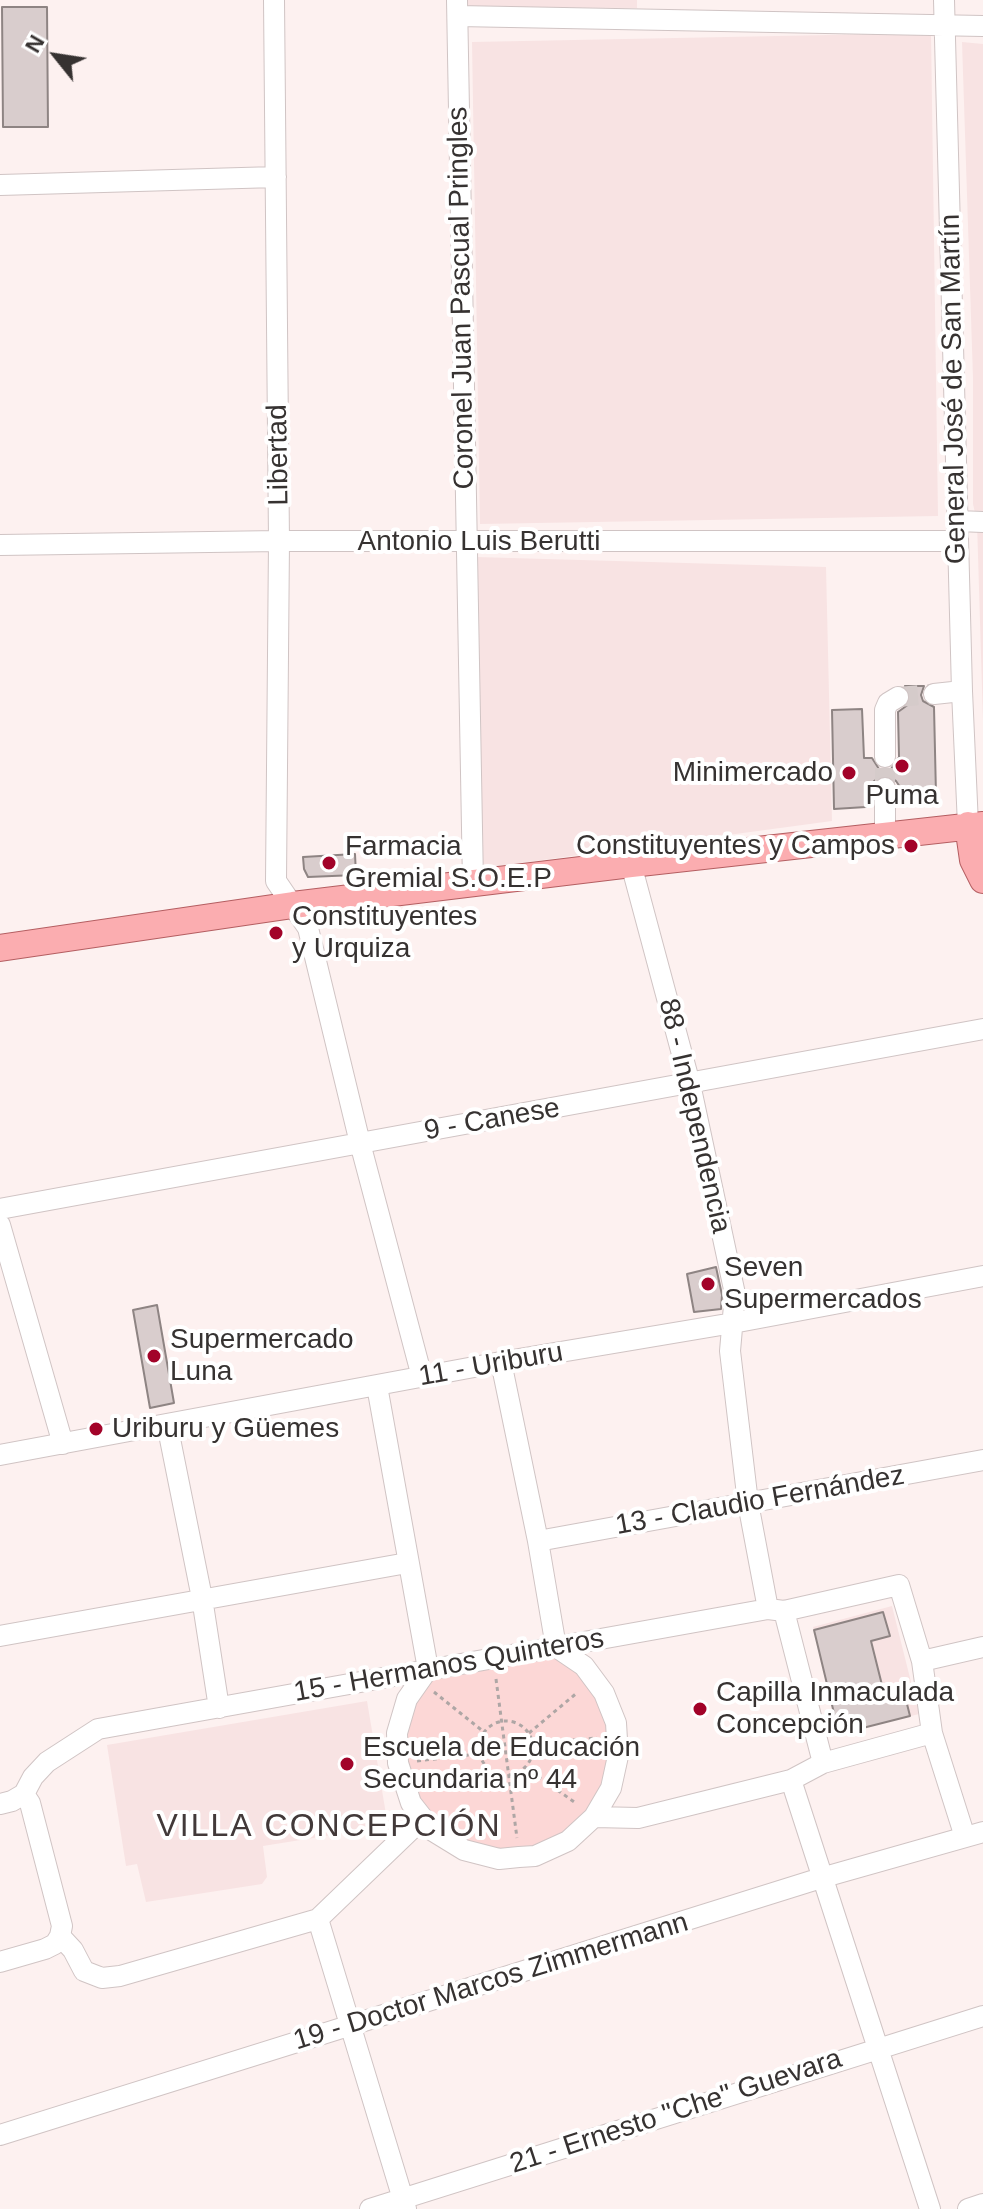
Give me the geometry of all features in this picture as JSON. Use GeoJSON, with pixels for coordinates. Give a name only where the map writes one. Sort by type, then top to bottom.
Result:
{"type":"FeatureCollection","features":[{"type":"Feature","properties":{"kind":"main road"},"geometry":{"type":"LineString","coordinates":[[0,948],[293,905],[976,825],[973,860],[983,880]]}},
{"type":"Feature","properties":{"kind":"street","name":"Libertad"},"geometry":{"type":"LineString","coordinates":[[274,0],[279,541],[276,881],[308,928],[360,1143],[422,1377]]}},
{"type":"Feature","properties":{"kind":"street","name":"General José de San Martín"},"geometry":{"type":"LineString","coordinates":[[944,0],[962,691],[976,825]]}},
{"type":"Feature","properties":{"kind":"street"},"geometry":{"type":"LineString","coordinates":[[458,8],[983,26]]}},
{"type":"Feature","properties":{"kind":"street","name":"Coronel Juan Pascual Pringles"},"geometry":{"type":"LineString","coordinates":[[458,8],[473,883]]}},
{"type":"Feature","properties":{"kind":"street"},"geometry":{"type":"LineString","coordinates":[[0,185],[276,177]]}},
{"type":"Feature","properties":{"kind":"street","name":"Antonio Luis Berutti"},"geometry":{"type":"LineString","coordinates":[[0,545],[279,541],[466,543],[958,531],[983,522]]}},
{"type":"Feature","properties":{"kind":"street"},"geometry":{"type":"LineString","coordinates":[[934,694],[962,691]]}},
{"type":"Feature","properties":{"kind":"street"},"geometry":{"type":"LineString","coordinates":[[885,757],[885,710],[888,703],[898,697]]}},
{"type":"Feature","properties":{"kind":"street"},"geometry":{"type":"LineString","coordinates":[[885,788],[885,834]]}},
{"type":"Feature","properties":{"kind":"street","name":"88 - Independencia"},"geometry":{"type":"LineString","coordinates":[[631,864],[690,1084],[735,1294],[730,1351],[748,1503],[776,1610],[823,1763]]}},
{"type":"Feature","properties":{"kind":"street","name":"9 - Canese"},"geometry":{"type":"LineString","coordinates":[[0,1209],[983,1029]]}},
{"type":"Feature","properties":{"kind":"street"},"geometry":{"type":"LineString","coordinates":[[0,1225],[63,1444]]}},
{"type":"Feature","properties":{"kind":"street","name":"11 - Uriburu"},"geometry":{"type":"LineString","coordinates":[[0,1455],[983,1276]]}},
{"type":"Feature","properties":{"kind":"street"},"geometry":{"type":"LineString","coordinates":[[377,1386],[423,1674],[407,1699],[397,1733],[398,1763],[411,1803],[433,1831],[464,1850],[499,1859],[535,1856],[568,1841],[594,1817],[611,1788],[618,1756],[617,1737],[616,1723],[594,1678],[584,1666],[556,1647],[538,1541],[501,1362]]}},
{"type":"Feature","properties":{"kind":"street"},"geometry":{"type":"LineString","coordinates":[[167,1424],[202,1598],[219,1708]]}},
{"type":"Feature","properties":{"kind":"street","name":"13 - Claudio Fernández"},"geometry":{"type":"LineString","coordinates":[[538,1541],[983,1460]]}},
{"type":"Feature","properties":{"kind":"street"},"geometry":{"type":"LineString","coordinates":[[0,1636],[407,1563]]}},
{"type":"Feature","properties":{"kind":"street","name":"15 - Hermanos Quinteros"},"geometry":{"type":"LineString","coordinates":[[24,1794],[33,1777],[47,1762],[98,1729],[423,1674],[493,1658],[776,1610],[899,1585],[922,1661]]}},
{"type":"Feature","properties":{"kind":"street"},"geometry":{"type":"LineString","coordinates":[[974,1835],[932,1733],[922,1661],[983,1647]]}},
{"type":"Feature","properties":{"kind":"street"},"geometry":{"type":"LineString","coordinates":[[594,1817],[638,1818],[791,1780],[823,1763],[932,1733]]}},
{"type":"Feature","properties":{"kind":"street"},"geometry":{"type":"LineString","coordinates":[[791,1780],[930,2209]]}},
{"type":"Feature","properties":{"kind":"street"},"geometry":{"type":"LineString","coordinates":[[0,1804],[24,1794],[35,1821],[62,1926],[55,1944],[0,1962]]}},
{"type":"Feature","properties":{"kind":"street"},"geometry":{"type":"LineString","coordinates":[[60,1936],[73,1950],[84,1971],[102,1978],[120,1976],[318,1919],[422,1819]]}},
{"type":"Feature","properties":{"kind":"street","name":"19 - Doctor Marcos Zimmermann"},"geometry":{"type":"LineString","coordinates":[[0,2135],[821,1878],[974,1835]]}},
{"type":"Feature","properties":{"kind":"street"},"geometry":{"type":"LineString","coordinates":[[318,1919],[405,2204]]}},
{"type":"Feature","properties":{"kind":"street","name":"21 - Ernesto \"Che\" Guevara"},"geometry":{"type":"LineString","coordinates":[[370,2209],[405,2204],[983,2016]]}},
{"type":"Feature","properties":{"kind":"street"},"geometry":{"type":"LineString","coordinates":[[968,2209],[983,2205]]}},
{"type":"Feature","properties":{"kind":"path"},"geometry":{"type":"LineString","coordinates":[[493,1658],[519,1857]]}},
{"type":"Feature","properties":{"kind":"path"},"geometry":{"type":"LineString","coordinates":[[423,1674],[484,1732]]}},
{"type":"Feature","properties":{"kind":"path"},"geometry":{"type":"LineString","coordinates":[[529,1733],[594,1678]]}},
{"type":"Feature","properties":{"kind":"path"},"geometry":{"type":"LineString","coordinates":[[501,1721],[520,1724],[533,1743],[532,1756],[525,1767],[508,1775],[497,1774],[488,1768],[479,1754],[479,1743],[484,1732],[501,1721]]}},
{"type":"Feature","properties":{"kind":"path"},"geometry":{"type":"LineString","coordinates":[[533,1743],[617,1737]]}},
{"type":"Feature","properties":{"kind":"path"},"geometry":{"type":"LineString","coordinates":[[398,1763],[479,1754]]}},
{"type":"Feature","properties":{"kind":"path"},"geometry":{"type":"LineString","coordinates":[[525,1767],[594,1817]]}},
{"type":"Feature","properties":{"kind":"shaded area"},"geometry":{"type":"Polygon","coordinates":[[[464,0],[637,0],[637,8],[464,7],[464,0]]]}},
{"type":"Feature","properties":{"kind":"shaded area"},"geometry":{"type":"Polygon","coordinates":[[[931,33],[938,516],[480,524],[472,42],[931,33]]]}},
{"type":"Feature","properties":{"kind":"shaded area"},"geometry":{"type":"Polygon","coordinates":[[[962,42],[983,44],[983,721],[977,522],[973,504],[973,378],[962,42]]]}},
{"type":"Feature","properties":{"kind":"shaded area"},"geometry":{"type":"Polygon","coordinates":[[[476,557],[826,567],[832,821],[483,868],[476,557]]]}},
{"type":"Feature","properties":{"kind":"shaded area"},"geometry":{"type":"Polygon","coordinates":[[[892,1606],[919,1714],[839,1734],[813,1627],[892,1606]]]}},
{"type":"Feature","properties":{"kind":"shaded area"},"geometry":{"type":"Polygon","coordinates":[[[556,1647],[604,1693],[611,1788],[568,1841],[499,1859],[433,1831],[398,1770],[419,1679],[556,1647]]]}},
{"type":"Feature","properties":{"kind":"shaded area"},"geometry":{"type":"Polygon","coordinates":[[[367,1701],[388,1826],[263,1846],[267,1877],[262,1884],[146,1902],[137,1864],[126,1866],[107,1745],[367,1701]]]}},
{"type":"Feature","properties":{"kind":"building"},"geometry":{"type":"Polygon","coordinates":[[[2,7],[47,7],[48,127],[3,127],[2,7]]]}},
{"type":"Feature","properties":{"kind":"building"},"geometry":{"type":"Polygon","coordinates":[[[905,686],[924,686],[923,701],[934,707],[936,795],[900,796],[896,781],[884,775],[874,781],[872,788],[865,788],[866,807],[834,809],[832,710],[862,709],[864,758],[872,758],[879,769],[891,769],[899,757],[898,712],[909,704],[911,698],[905,686]]]}},
{"type":"Feature","properties":{"kind":"building","name":"Farmacia Gremial S.O.E.P"},"geometry":{"type":"Polygon","coordinates":[[[355,854],[356,875],[308,877],[304,869],[303,857],[355,854]]]}},
{"type":"Feature","properties":{"kind":"building","name":"Seven Supermercados"},"geometry":{"type":"Polygon","coordinates":[[[716,1267],[722,1295],[721,1309],[694,1312],[687,1274],[716,1267]]]}},
{"type":"Feature","properties":{"kind":"building","name":"Supermercado Luna"},"geometry":{"type":"Polygon","coordinates":[[[157,1305],[174,1403],[150,1408],[133,1310],[157,1305]]]}},
{"type":"Feature","properties":{"kind":"building"},"geometry":{"type":"Polygon","coordinates":[[[883,1612],[890,1636],[871,1641],[885,1697],[904,1692],[910,1716],[839,1734],[814,1630],[883,1612]]]}},
{"type":"Feature","properties":{"kind":"tunnel"},"geometry":{"type":"LineString","coordinates":[[898,697],[934,694]]}},
{"type":"Feature","properties":{"kind":"tunnel"},"geometry":{"type":"LineString","coordinates":[[885,757],[885,788]]}},
{"type":"Feature","properties":{"kind":"place","name":"Puma"},"geometry":{"type":"Point","coordinates":[902,766]}},
{"type":"Feature","properties":{"kind":"place","name":"Minimercado"},"geometry":{"type":"Point","coordinates":[849,773]}},
{"type":"Feature","properties":{"kind":"place","name":"Constituyentes y Campos"},"geometry":{"type":"Point","coordinates":[911,846]}},
{"type":"Feature","properties":{"kind":"place","name":"Farmacia Gremial S.O.E.P"},"geometry":{"type":"Point","coordinates":[329,863]}},
{"type":"Feature","properties":{"kind":"place","name":"Constituyentes y Urquiza"},"geometry":{"type":"Point","coordinates":[276,933]}},
{"type":"Feature","properties":{"kind":"place","name":"Seven Supermercados"},"geometry":{"type":"Point","coordinates":[708,1284]}},
{"type":"Feature","properties":{"kind":"place","name":"Supermercado Luna"},"geometry":{"type":"Point","coordinates":[154,1356]}},
{"type":"Feature","properties":{"kind":"place","name":"Uriburu y Güemes"},"geometry":{"type":"Point","coordinates":[96,1429]}},
{"type":"Feature","properties":{"kind":"place","name":"Capilla Inmaculada Concepción"},"geometry":{"type":"Point","coordinates":[700,1709]}},
{"type":"Feature","properties":{"kind":"place","name":"Escuela de Educación Secundaria nº 44"},"geometry":{"type":"Point","coordinates":[347,1764]}},
{"type":"Feature","properties":{"kind":"district","name":"VILLA CONCEPCIÓN"},"geometry":{"type":"Point","coordinates":[329,1827]}}]}
